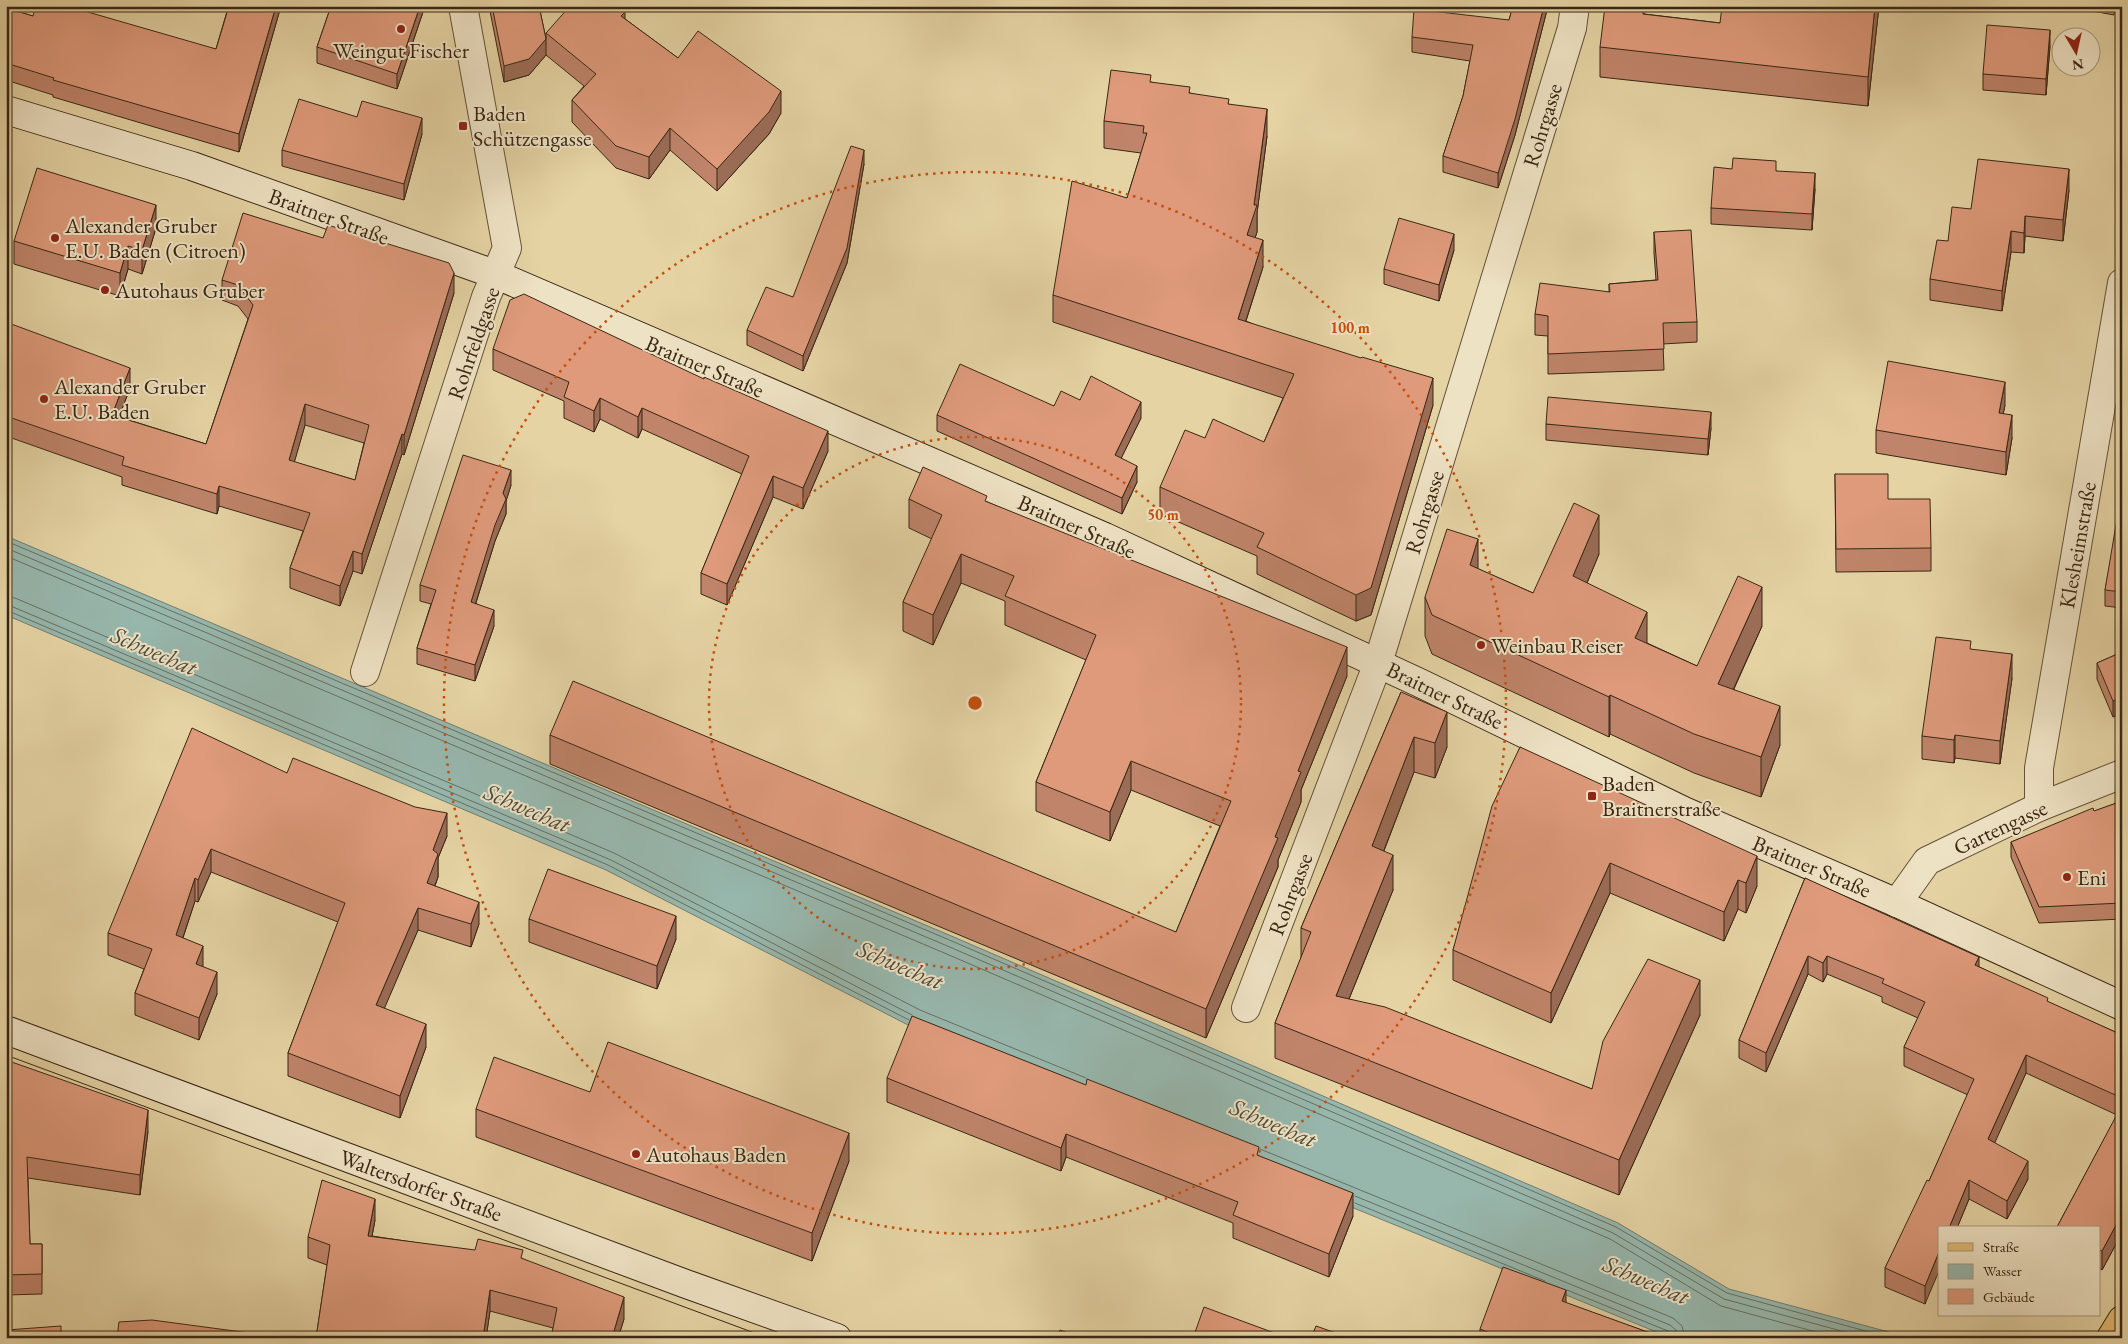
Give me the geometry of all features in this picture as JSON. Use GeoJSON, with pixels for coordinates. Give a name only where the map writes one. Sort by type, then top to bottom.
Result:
{"type":"FeatureCollection","features":[{"type":"Feature","properties":{"kind":"main road"},"geometry":{"type":"LineString","coordinates":[[2111,1338],[2122,1320]]}},
{"type":"Feature","properties":{"kind":"street","name":"Rohrfeldgasse"},"geometry":{"type":"LineString","coordinates":[[365,672],[486,297],[507,248],[463,6]]}},
{"type":"Feature","properties":{"kind":"street","name":"Rohrgasse"},"geometry":{"type":"LineString","coordinates":[[1246,1008],[1378,663],[1572,28],[1575,6]]}},
{"type":"Feature","properties":{"kind":"street","name":"Braitner Straße"},"geometry":{"type":"LineString","coordinates":[[6,110],[192,166],[497,275],[1105,537],[1378,663],[1684,811],[1897,903],[2122,1006]]}},
{"type":"Feature","properties":{"kind":"street","name":"Klesheimstraße"},"geometry":{"type":"LineString","coordinates":[[2039,807],[2039,768],[2122,283]]}},
{"type":"Feature","properties":{"kind":"street","name":"Gartengasse"},"geometry":{"type":"LineString","coordinates":[[1897,903],[1926,861],[2039,807],[2122,774]]}},
{"type":"Feature","properties":{"kind":"street","name":"Waltersdorfer Straße"},"geometry":{"type":"LineString","coordinates":[[6,1030],[686,1284],[837,1338]]}},
{"type":"Feature","properties":{"kind":"water","name":"Schwechat"},"geometry":{"type":"Polygon","coordinates":[[[6,536],[949,935],[1618,1223],[1729,1289],[1911,1338],[1671,1338],[912,1027],[606,870],[6,615],[6,536]]]}},
{"type":"Feature","properties":{"kind":"building"},"geometry":{"type":"Polygon","coordinates":[[[36,6],[67,6],[216,49],[229,6],[276,6],[239,134],[53,80],[54,78],[6,63],[6,8],[33,16],[36,6]]]}},
{"type":"Feature","properties":{"kind":"building"},"geometry":{"type":"Polygon","coordinates":[[[331,6],[420,6],[397,74],[317,47],[331,6]]]}},
{"type":"Feature","properties":{"kind":"building"},"geometry":{"type":"Polygon","coordinates":[[[492,6],[539,6],[546,39],[529,59],[504,66],[492,6]]]}},
{"type":"Feature","properties":{"kind":"building"},"geometry":{"type":"Polygon","coordinates":[[[570,6],[619,6],[625,12],[621,16],[678,58],[698,31],[781,91],[769,112],[717,169],[670,128],[649,157],[616,146],[572,100],[596,74],[546,33],[570,6]]]}},
{"type":"Feature","properties":{"kind":"building"},"geometry":{"type":"Polygon","coordinates":[[[1513,6],[1544,6],[1515,119],[1498,173],[1443,156],[1463,96],[1473,45],[1412,37],[1414,9],[1509,20],[1513,6]]]}},
{"type":"Feature","properties":{"kind":"building"},"geometry":{"type":"Polygon","coordinates":[[[1605,6],[1643,6],[1643,14],[1720,23],[1722,6],[1875,6],[1868,77],[1600,47],[1605,6]]]}},
{"type":"Feature","properties":{"kind":"building"},"geometry":{"type":"Polygon","coordinates":[[[1987,25],[2050,30],[2046,79],[1983,74],[1987,25]]]}},
{"type":"Feature","properties":{"kind":"building"},"geometry":{"type":"Polygon","coordinates":[[[1111,70],[1151,75],[1150,82],[1190,87],[1189,93],[1229,99],[1228,104],[1267,109],[1254,205],[1257,205],[1247,235],[1263,240],[1238,319],[1361,358],[1433,378],[1371,588],[1356,595],[1257,547],[1264,533],[1160,487],[1185,430],[1205,438],[1213,419],[1264,442],[1294,374],[1053,295],[1072,181],[1127,198],[1147,133],[1143,133],[1144,126],[1104,121],[1111,70]]]}},
{"type":"Feature","properties":{"kind":"building"},"geometry":{"type":"Polygon","coordinates":[[[299,99],[357,117],[362,101],[422,118],[404,184],[282,150],[299,99]]]}},
{"type":"Feature","properties":{"kind":"building"},"geometry":{"type":"Polygon","coordinates":[[[851,146],[864,150],[847,248],[803,356],[747,330],[766,287],[793,297],[851,146]]]}},
{"type":"Feature","properties":{"kind":"building"},"geometry":{"type":"Polygon","coordinates":[[[1733,158],[1776,161],[1776,171],[1815,173],[1812,214],[1711,208],[1714,167],[1732,169],[1733,158]]]}},
{"type":"Feature","properties":{"kind":"building"},"geometry":{"type":"Polygon","coordinates":[[[1978,159],[2069,169],[2063,220],[2025,216],[2024,233],[2011,231],[2002,291],[1930,279],[1937,240],[1948,241],[1952,207],[1971,209],[1978,159]]]}},
{"type":"Feature","properties":{"kind":"building"},"geometry":{"type":"Polygon","coordinates":[[[37,168],[156,205],[142,250],[128,246],[120,273],[14,241],[37,168]]]}},
{"type":"Feature","properties":{"kind":"building"},"geometry":{"type":"Polygon","coordinates":[[[243,213],[323,238],[328,225],[449,263],[454,273],[404,435],[402,434],[362,554],[353,551],[340,586],[290,568],[310,513],[219,486],[217,494],[122,465],[124,457],[6,416],[6,322],[130,368],[112,415],[206,444],[253,305],[238,285],[222,280],[243,213]],[[305,404],[289,460],[355,480],[369,425],[305,404]]]}},
{"type":"Feature","properties":{"kind":"building"},"geometry":{"type":"Polygon","coordinates":[[[1399,218],[1454,234],[1439,285],[1384,269],[1399,218]]]}},
{"type":"Feature","properties":{"kind":"building"},"geometry":{"type":"Polygon","coordinates":[[[1691,230],[1697,322],[1663,323],[1664,349],[1548,354],[1548,316],[1535,314],[1540,283],[1610,292],[1609,284],[1658,280],[1654,232],[1691,230]]]}},
{"type":"Feature","properties":{"kind":"building"},"geometry":{"type":"Polygon","coordinates":[[[524,294],[704,379],[704,377],[828,431],[803,488],[773,476],[727,584],[701,573],[749,456],[642,408],[638,417],[600,398],[594,411],[564,397],[569,382],[493,349],[510,300],[524,294]]]}},
{"type":"Feature","properties":{"kind":"building"},"geometry":{"type":"Polygon","coordinates":[[[1888,361],[2005,382],[1999,413],[2012,415],[2006,452],[1876,430],[1888,361]]]}},
{"type":"Feature","properties":{"kind":"building"},"geometry":{"type":"Polygon","coordinates":[[[960,364],[1054,406],[1061,391],[1080,400],[1091,376],[1141,402],[1115,455],[1137,466],[1122,498],[937,415],[960,364]]]}},
{"type":"Feature","properties":{"kind":"building"},"geometry":{"type":"Polygon","coordinates":[[[1548,397],[1711,412],[1708,439],[1546,424],[1548,397]]]}},
{"type":"Feature","properties":{"kind":"building"},"geometry":{"type":"Polygon","coordinates":[[[463,455],[511,470],[503,493],[506,499],[495,525],[471,602],[494,610],[475,665],[417,648],[436,590],[420,585],[463,455]]]}},
{"type":"Feature","properties":{"kind":"building"},"geometry":{"type":"Polygon","coordinates":[[[923,467],[987,496],[985,501],[1347,647],[1298,771],[1301,772],[1275,837],[1278,838],[1206,1009],[550,735],[573,681],[1176,932],[1231,801],[1131,761],[1110,812],[1036,782],[1096,635],[1005,596],[1014,576],[961,554],[933,615],[903,602],[942,515],[909,499],[923,467]]]}},
{"type":"Feature","properties":{"kind":"building"},"geometry":{"type":"Polygon","coordinates":[[[1835,474],[1888,474],[1888,499],[1930,499],[1931,548],[1836,549],[1835,474]]]}},
{"type":"Feature","properties":{"kind":"building"},"geometry":{"type":"Polygon","coordinates":[[[2120,501],[2122,501],[2122,592],[2105,590],[2120,501]]]}},
{"type":"Feature","properties":{"kind":"building"},"geometry":{"type":"Polygon","coordinates":[[[1574,503],[1599,515],[1573,576],[1647,612],[1635,638],[1697,666],[1738,576],[1762,587],[1718,684],[1780,706],[1761,757],[1694,734],[1432,615],[1425,597],[1447,529],[1478,539],[1470,565],[1533,593],[1574,503]]]}},
{"type":"Feature","properties":{"kind":"building"},"geometry":{"type":"Polygon","coordinates":[[[1936,637],[1971,641],[1970,649],[2012,654],[2000,741],[1955,735],[1954,740],[1922,736],[1936,637]]]}},
{"type":"Feature","properties":{"kind":"building"},"geometry":{"type":"Polygon","coordinates":[[[2122,652],[2122,697],[2113,701],[2097,663],[2122,652]]]}},
{"type":"Feature","properties":{"kind":"building"},"geometry":{"type":"Polygon","coordinates":[[[1401,692],[1447,712],[1435,743],[1414,737],[1372,846],[1393,855],[1336,996],[1385,1007],[1592,1089],[1603,1041],[1648,959],[1700,980],[1619,1160],[1275,1023],[1311,932],[1301,928],[1401,692]]]}},
{"type":"Feature","properties":{"kind":"building"},"geometry":{"type":"Polygon","coordinates":[[[192,728],[287,773],[293,758],[415,807],[447,813],[433,850],[438,854],[427,883],[479,902],[471,924],[418,908],[376,1005],[426,1024],[400,1096],[288,1053],[345,903],[211,849],[198,880],[195,878],[176,935],[203,946],[196,964],[217,972],[199,1018],[135,993],[152,949],[108,933],[192,728]]]}},
{"type":"Feature","properties":{"kind":"building"},"geometry":{"type":"Polygon","coordinates":[[[1520,747],[1757,856],[1746,883],[1738,880],[1724,912],[1610,863],[1551,993],[1453,950],[1492,806],[1520,747]]]}},
{"type":"Feature","properties":{"kind":"building","name":"Eni"},"geometry":{"type":"Polygon","coordinates":[[[2122,801],[2122,903],[2039,907],[2011,842],[2093,808],[2094,811],[2122,801]]]}},
{"type":"Feature","properties":{"kind":"building"},"geometry":{"type":"Polygon","coordinates":[[[548,869],[676,916],[657,966],[529,919],[548,869]]]}},
{"type":"Feature","properties":{"kind":"building"},"geometry":{"type":"Polygon","coordinates":[[[1805,878],[1979,957],[1975,965],[2048,998],[2047,1001],[2122,1035],[2122,1098],[2026,1055],[1988,1139],[2028,1161],[2007,1201],[1969,1180],[1950,1226],[1938,1226],[1938,1254],[1925,1286],[1885,1268],[1927,1180],[1929,1181],[1974,1079],[1904,1047],[1925,1002],[1882,983],[1884,979],[1827,956],[1823,963],[1808,956],[1766,1053],[1739,1040],[1805,878]]]}},
{"type":"Feature","properties":{"kind":"building"},"geometry":{"type":"Polygon","coordinates":[[[912,1016],[1086,1085],[1087,1079],[1259,1147],[1257,1155],[1353,1193],[1329,1254],[1233,1215],[1238,1202],[1066,1134],[1061,1148],[887,1078],[912,1016]]]}},
{"type":"Feature","properties":{"kind":"building"},"geometry":{"type":"Polygon","coordinates":[[[608,1042],[849,1133],[812,1233],[476,1109],[494,1057],[590,1092],[608,1042]]]}},
{"type":"Feature","properties":{"kind":"building"},"geometry":{"type":"Polygon","coordinates":[[[6,1060],[148,1110],[140,1175],[27,1157],[30,1244],[42,1244],[42,1274],[6,1275],[6,1060]]]}},
{"type":"Feature","properties":{"kind":"building"},"geometry":{"type":"Polygon","coordinates":[[[2122,1105],[2122,1214],[2102,1251],[2100,1250],[2100,1226],[2058,1226],[2122,1105]]]}},
{"type":"Feature","properties":{"kind":"building"},"geometry":{"type":"Polygon","coordinates":[[[322,1180],[375,1199],[368,1236],[475,1250],[478,1239],[523,1250],[521,1258],[624,1297],[612,1338],[551,1338],[557,1308],[490,1290],[483,1338],[364,1338],[352,1336],[352,1338],[316,1338],[330,1245],[308,1237],[322,1180]]]}},
{"type":"Feature","properties":{"kind":"building"},"geometry":{"type":"Polygon","coordinates":[[[1503,1267],[1566,1290],[1562,1301],[1664,1338],[1503,1338],[1480,1329],[1503,1267]]]}},
{"type":"Feature","properties":{"kind":"building"},"geometry":{"type":"Polygon","coordinates":[[[1204,1307],[1288,1338],[1193,1338],[1204,1307]]]}},
{"type":"Feature","properties":{"kind":"building"},"geometry":{"type":"Polygon","coordinates":[[[152,1320],[257,1334],[256,1338],[117,1338],[119,1322],[152,1320]]]}},
{"type":"Feature","properties":{"kind":"building"},"geometry":{"type":"Polygon","coordinates":[[[61,1326],[61,1338],[6,1338],[6,1330],[61,1326]]]}},
{"type":"Feature","properties":{"kind":"building"},"geometry":{"type":"Polygon","coordinates":[[[1316,1326],[1350,1338],[1311,1338],[1316,1326]]]}},
{"type":"Feature","properties":{"kind":"building"},"geometry":{"type":"Polygon","coordinates":[[[1060,1330],[1081,1338],[1058,1338],[1060,1330]]]}},
{"type":"Feature","properties":{"kind":"tram line"},"geometry":{"type":"LineString","coordinates":[[6,1055],[768,1338]]}},
{"type":"Feature","properties":{"kind":"place","name":"Weingut Fischer"},"geometry":{"type":"Point","coordinates":[401,29]}},
{"type":"Feature","properties":{"kind":"place","name":"Baden Schützengasse"},"geometry":{"type":"Point","coordinates":[463,126]}},
{"type":"Feature","properties":{"kind":"place","name":"Alexander Gruber E.U. Baden (Citroen)"},"geometry":{"type":"Point","coordinates":[55,238]}},
{"type":"Feature","properties":{"kind":"place","name":"Autohaus Gruber"},"geometry":{"type":"Point","coordinates":[105,290]}},
{"type":"Feature","properties":{"kind":"place","name":"Alexander Gruber E.U. Baden"},"geometry":{"type":"Point","coordinates":[44,399]}},
{"type":"Feature","properties":{"kind":"place","name":"Weinbau Reiser"},"geometry":{"type":"Point","coordinates":[1481,645]}},
{"type":"Feature","properties":{"kind":"place","name":"Baden Braitnerstraße"},"geometry":{"type":"Point","coordinates":[1592,796]}},
{"type":"Feature","properties":{"kind":"place","name":"Eni"},"geometry":{"type":"Point","coordinates":[2067,877]}},
{"type":"Feature","properties":{"kind":"place","name":"Autohaus Baden"},"geometry":{"type":"Point","coordinates":[636,1154]}}]}
